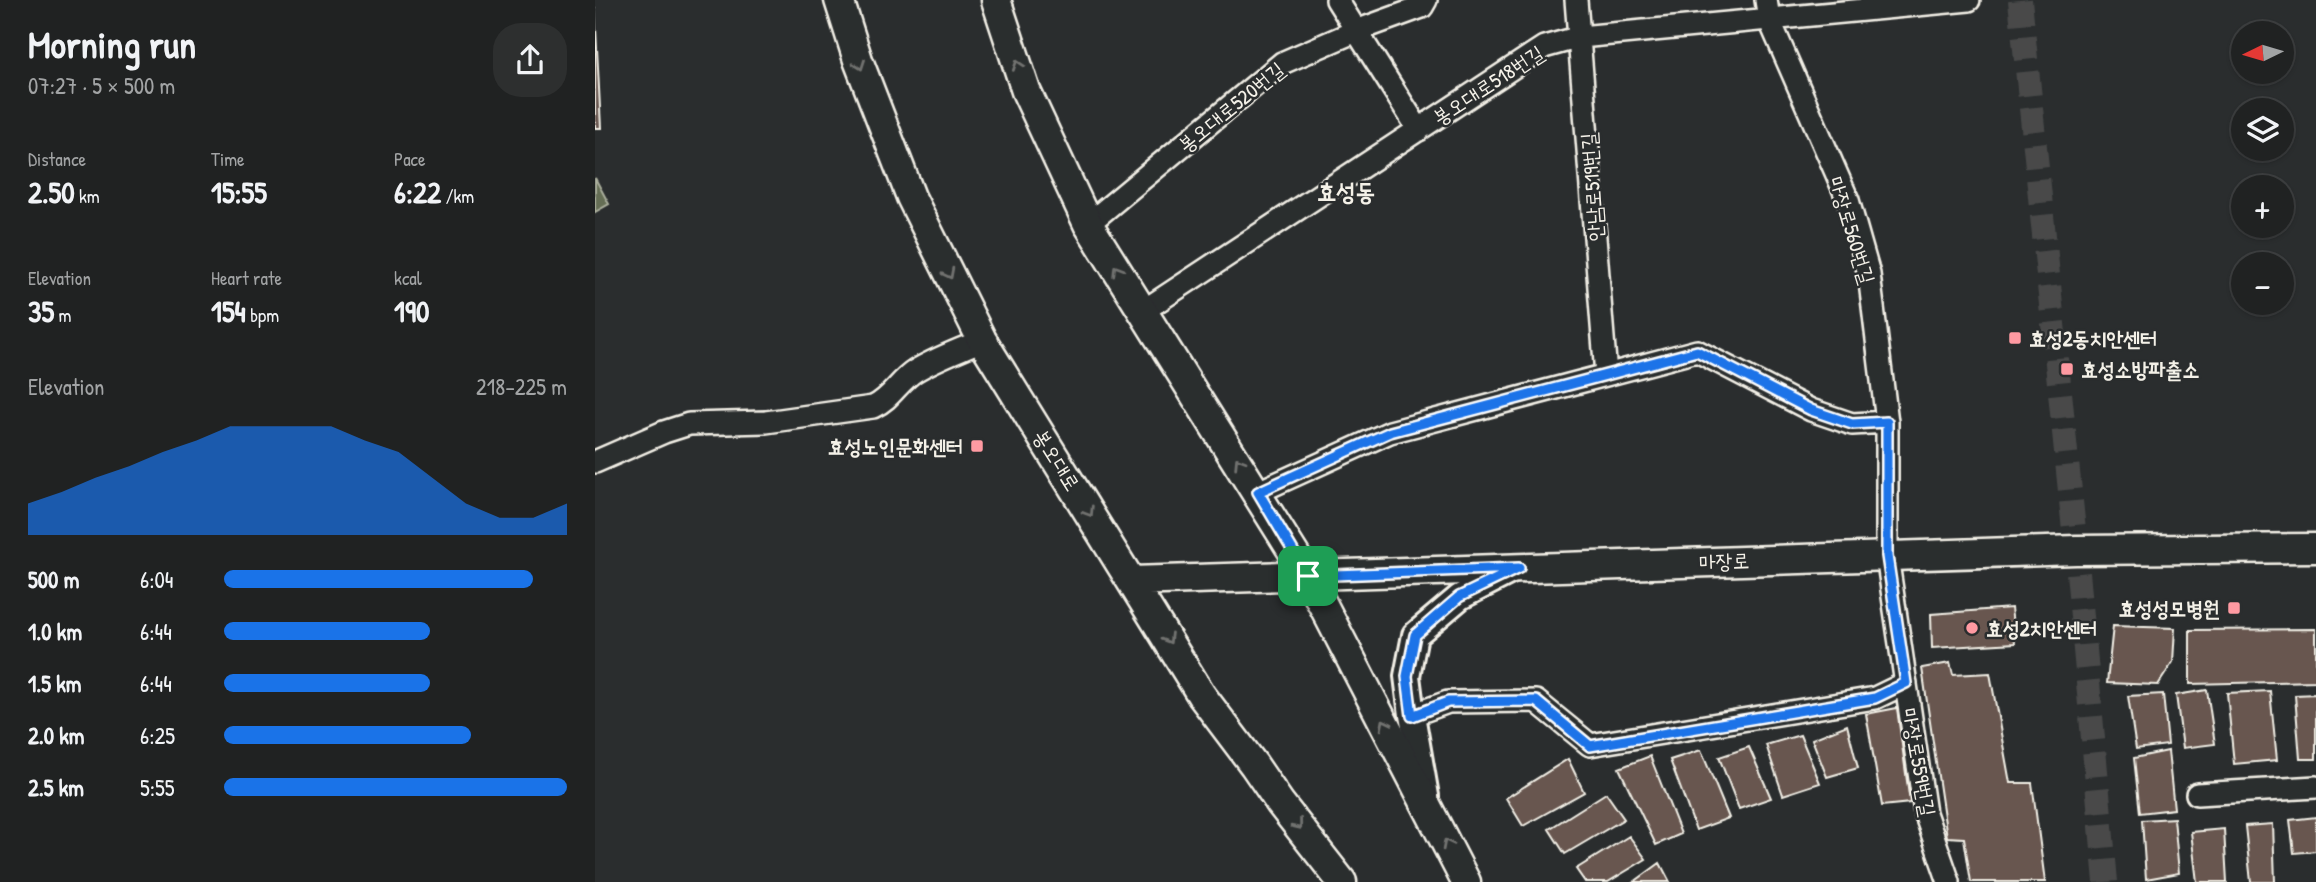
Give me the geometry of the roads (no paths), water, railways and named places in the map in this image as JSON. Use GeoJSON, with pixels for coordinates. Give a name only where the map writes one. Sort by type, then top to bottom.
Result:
{"type":"FeatureCollection","features":[{"type":"Feature","properties":{"kind":"main road","name":"봉오대로"},"geometry":{"type":"LineString","coordinates":[[839,0],[858,60],[911,197],[982,340],[1202,696],[1342,882]]}},
{"type":"Feature","properties":{"kind":"main road"},"geometry":{"type":"LineString","coordinates":[[996,0],[1026,91],[1088,224],[1258,492],[1308,576],[1466,882]]}},
{"type":"Feature","properties":{"kind":"main road","name":"마장로"},"geometry":{"type":"LineString","coordinates":[[1132,581],[2076,550],[2316,548]]}},
{"type":"Feature","properties":{"kind":"street"},"geometry":{"type":"LineString","coordinates":[[1337,0],[1419,130]]}},
{"type":"Feature","properties":{"kind":"street","name":"봉오대로520번길"},"geometry":{"type":"LineString","coordinates":[[1088,224],[1282,63],[1422,7],[1426,0]]}},
{"type":"Feature","properties":{"kind":"street","name":"안남로519번길"},"geometry":{"type":"LineString","coordinates":[[1576,0],[1606,375]]}},
{"type":"Feature","properties":{"kind":"street","name":"봉오대로518번길"},"geometry":{"type":"LineString","coordinates":[[1143,312],[1544,47],[1580,37],[1768,10],[1969,0]]}},
{"type":"Feature","properties":{"kind":"street","name":"마장로560번길"},"geometry":{"type":"LineString","coordinates":[[1768,10],[1848,200],[1869,274],[1887,422],[1887,556]]}},
{"type":"Feature","properties":{"kind":"street"},"geometry":{"type":"LineString","coordinates":[[595,462],[664,432],[689,425],[766,422],[873,407],[886,401],[895,387],[915,371],[982,340]]}},
{"type":"Feature","properties":{"kind":"street"},"geometry":{"type":"LineString","coordinates":[[1258,492],[1390,432],[1697,351],[1811,410],[1852,424],[1887,422]]}},
{"type":"Feature","properties":{"kind":"street","name":"마장로559번길"},"geometry":{"type":"LineString","coordinates":[[1887,556],[1926,813],[1949,882]]}},
{"type":"Feature","properties":{"kind":"street"},"geometry":{"type":"LineString","coordinates":[[1428,807],[1407,676],[1415,635],[1459,597],[1519,568]]}},
{"type":"Feature","properties":{"kind":"street"},"geometry":{"type":"LineString","coordinates":[[1412,716],[1448,702],[1536,701],[1590,746],[1875,698],[1906,683]]}},
{"type":"Feature","properties":{"kind":"street"},"geometry":{"type":"LineString","coordinates":[[2197,794],[2316,787]]}},
{"type":"Feature","properties":{"kind":"tunnel"},"geometry":{"type":"LineString","coordinates":[[2020,0],[2076,550],[2106,882]]}},
{"type":"Feature","properties":{"kind":"place","name":"효성2동치안센터"},"geometry":{"type":"Point","coordinates":[2015,338]}},
{"type":"Feature","properties":{"kind":"place","name":"효성소방파출소"},"geometry":{"type":"Point","coordinates":[2067,369]}},
{"type":"Feature","properties":{"kind":"place","name":"효성노인문화센터"},"geometry":{"type":"Point","coordinates":[977,446]}},
{"type":"Feature","properties":{"kind":"place","name":"효성성모병원"},"geometry":{"type":"Point","coordinates":[2234,608]}},
{"type":"Feature","properties":{"kind":"place","name":"효성2치안센터"},"geometry":{"type":"Point","coordinates":[1972,628]}},
{"type":"Feature","properties":{"kind":"district","name":"효성동"},"geometry":{"type":"Point","coordinates":[1346,191]}}]}
